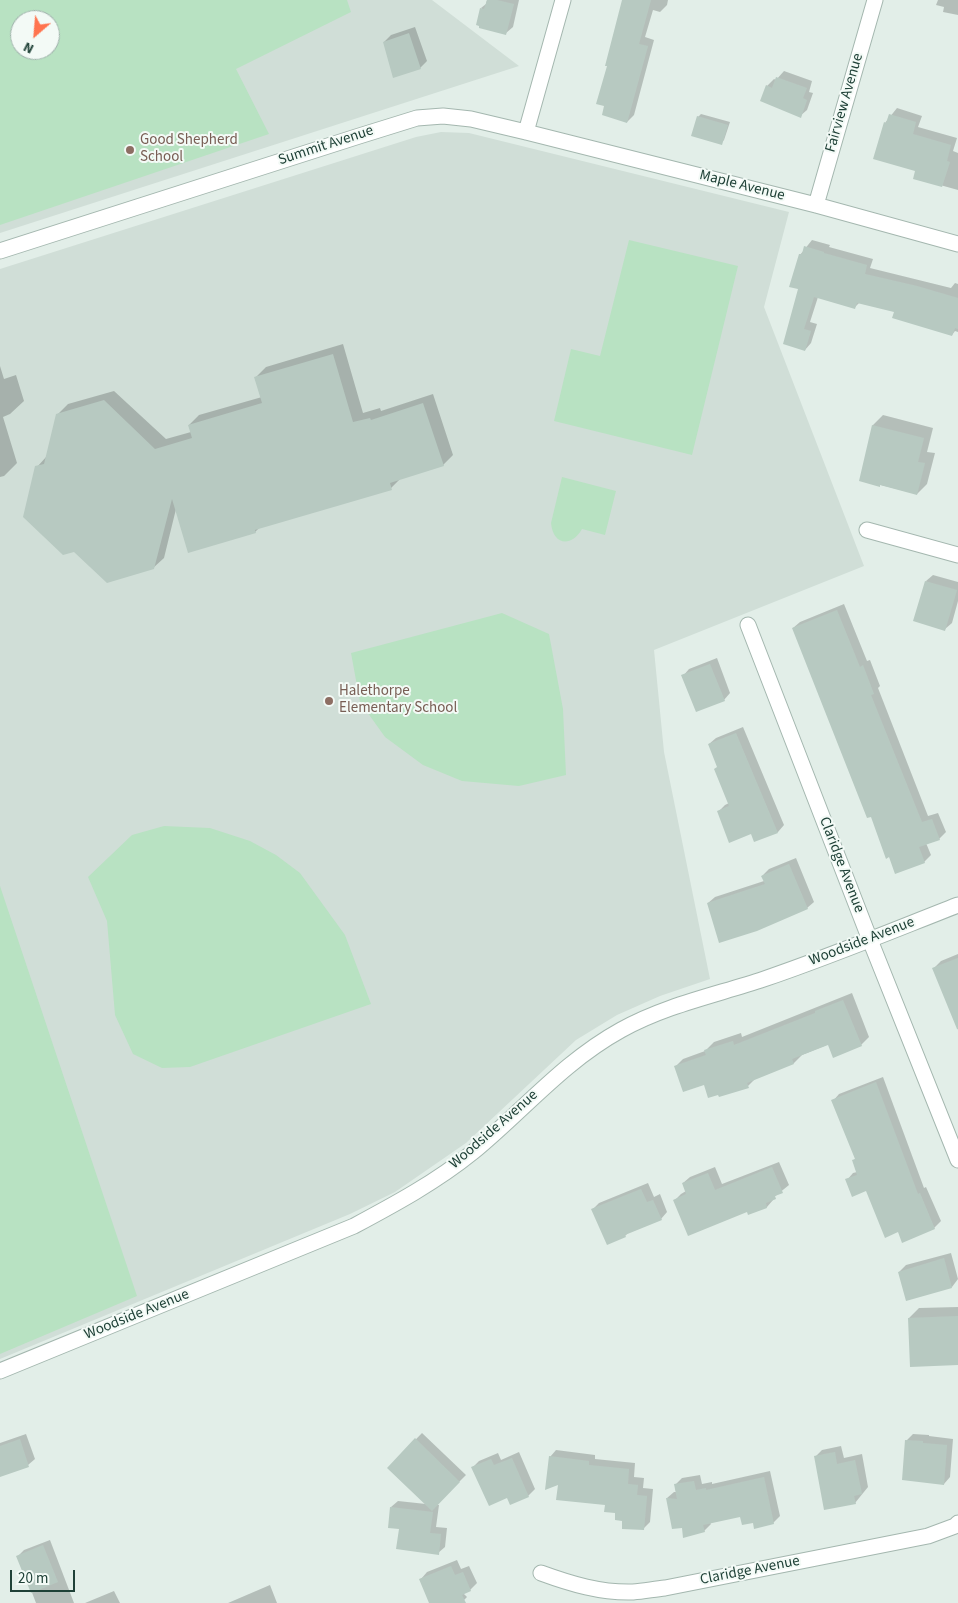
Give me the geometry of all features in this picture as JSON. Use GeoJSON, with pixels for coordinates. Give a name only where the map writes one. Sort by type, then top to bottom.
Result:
{"type":"FeatureCollection","features":[{"type":"Feature","properties":{"kind":"street"},"geometry":{"type":"LineString","coordinates":[[526,132],[563,0]]}},
{"type":"Feature","properties":{"kind":"street","name":"Fairview Avenue"},"geometry":{"type":"LineString","coordinates":[[816,205],[875,0]]}},
{"type":"Feature","properties":{"kind":"street","name":"Summit Avenue"},"geometry":{"type":"LineString","coordinates":[[0,251],[356,136],[418,118],[444,116],[471,118],[526,132]]}},
{"type":"Feature","properties":{"kind":"street","name":"Maple Avenue"},"geometry":{"type":"LineString","coordinates":[[526,132],[816,205],[958,244]]}},
{"type":"Feature","properties":{"kind":"street"},"geometry":{"type":"LineString","coordinates":[[867,530],[958,554]]}},
{"type":"Feature","properties":{"kind":"street","name":"Claridge Avenue"},"geometry":{"type":"LineString","coordinates":[[748,625],[870,940],[958,1160]]}},
{"type":"Feature","properties":{"kind":"street","name":"Woodside Avenue"},"geometry":{"type":"LineString","coordinates":[[0,1371],[354,1226],[400,1201],[438,1178],[473,1152],[585,1052],[622,1030],[664,1010],[763,980],[958,905]]}},
{"type":"Feature","properties":{"kind":"street","name":"Claridge Avenue"},"geometry":{"type":"LineString","coordinates":[[541,1573],[575,1585],[600,1590],[633,1592],[657,1589],[928,1536],[955,1526],[958,1523]]}},
{"type":"Feature","properties":{"kind":"shaded area","name":"Good Shepherd School"},"geometry":{"type":"Polygon","coordinates":[[[0,0],[432,0],[519,66],[0,233],[0,0]]]}},
{"type":"Feature","properties":{"kind":"shaded area","name":"Halethorpe Elementary School"},"geometry":{"type":"Polygon","coordinates":[[[441,132],[469,133],[789,212],[764,307],[864,566],[654,650],[664,752],[710,979],[660,996],[617,1015],[576,1040],[466,1143],[395,1192],[350,1214],[0,1359],[0,269],[416,137],[441,132]]]}},
{"type":"Feature","properties":{"kind":"green space","name":"Good Shepherd School"},"geometry":{"type":"Polygon","coordinates":[[[0,0],[347,0],[351,12],[236,69],[269,134],[0,225],[0,0]]]}},
{"type":"Feature","properties":{"kind":"green space"},"geometry":{"type":"Polygon","coordinates":[[[629,240],[738,266],[692,455],[554,421],[571,349],[600,356],[629,240]]]}},
{"type":"Feature","properties":{"kind":"green space"},"geometry":{"type":"Polygon","coordinates":[[[562,477],[616,491],[605,535],[582,529],[578,535],[568,541],[559,540],[555,536],[551,523],[562,477]]]}},
{"type":"Feature","properties":{"kind":"green space"},"geometry":{"type":"Polygon","coordinates":[[[502,613],[549,634],[563,709],[566,775],[519,786],[462,781],[423,765],[385,737],[360,702],[351,653],[502,613]]]}},
{"type":"Feature","properties":{"kind":"green space"},"geometry":{"type":"Polygon","coordinates":[[[164,826],[210,828],[250,841],[276,855],[300,873],[345,935],[371,1004],[190,1067],[162,1068],[133,1054],[115,1015],[107,921],[88,877],[132,835],[164,826]]]}},
{"type":"Feature","properties":{"kind":"green space"},"geometry":{"type":"Polygon","coordinates":[[[0,886],[137,1296],[0,1354],[0,886]]]}},
{"type":"Feature","properties":{"kind":"building"},"geometry":{"type":"Polygon","coordinates":[[[487,0],[514,4],[506,35],[479,28],[476,25],[480,8],[484,9],[487,0]]]}},
{"type":"Feature","properties":{"kind":"building"},"geometry":{"type":"Polygon","coordinates":[[[622,0],[651,0],[639,44],[648,46],[627,123],[602,115],[604,106],[596,104],[622,0]]]}},
{"type":"Feature","properties":{"kind":"building"},"geometry":{"type":"Polygon","coordinates":[[[409,33],[421,69],[393,78],[383,42],[409,33]]]}},
{"type":"Feature","properties":{"kind":"building"},"geometry":{"type":"Polygon","coordinates":[[[776,77],[807,88],[803,98],[807,100],[801,118],[760,101],[766,85],[772,88],[776,77]]]}},
{"type":"Feature","properties":{"kind":"building"},"geometry":{"type":"Polygon","coordinates":[[[889,114],[916,122],[913,134],[951,145],[947,161],[950,162],[942,187],[913,179],[915,171],[873,159],[884,122],[886,123],[889,114]]]}},
{"type":"Feature","properties":{"kind":"building"},"geometry":{"type":"Polygon","coordinates":[[[697,116],[728,125],[722,145],[691,136],[697,116]]]}},
{"type":"Feature","properties":{"kind":"building"},"geometry":{"type":"Polygon","coordinates":[[[804,246],[867,265],[865,274],[958,298],[958,329],[955,328],[952,336],[892,318],[894,312],[857,303],[855,309],[814,297],[804,329],[811,331],[805,351],[783,344],[798,289],[789,287],[799,254],[802,254],[804,246]]]}},
{"type":"Feature","properties":{"kind":"building"},"geometry":{"type":"Polygon","coordinates":[[[333,354],[353,422],[370,418],[371,420],[423,403],[444,466],[390,483],[392,490],[255,530],[256,533],[188,553],[172,499],[154,569],[107,583],[74,552],[63,555],[23,517],[35,466],[44,464],[56,414],[104,400],[155,449],[192,438],[188,425],[262,403],[254,377],[333,354]]]}},
{"type":"Feature","properties":{"kind":"building"},"geometry":{"type":"Polygon","coordinates":[[[872,425],[924,438],[918,462],[925,463],[917,495],[859,481],[872,425]]]}},
{"type":"Feature","properties":{"kind":"building"},"geometry":{"type":"Polygon","coordinates":[[[925,581],[957,590],[945,631],[913,621],[925,581]]]}},
{"type":"Feature","properties":{"kind":"building"},"geometry":{"type":"Polygon","coordinates":[[[837,610],[860,667],[863,665],[874,694],[871,695],[922,822],[932,819],[940,840],[919,847],[925,863],[895,874],[889,857],[886,859],[871,817],[867,818],[792,628],[837,610]]]}},
{"type":"Feature","properties":{"kind":"building"},"geometry":{"type":"Polygon","coordinates":[[[710,664],[725,701],[696,712],[681,675],[710,664]]]}},
{"type":"Feature","properties":{"kind":"building"},"geometry":{"type":"Polygon","coordinates":[[[736,733],[778,833],[754,842],[751,834],[729,843],[717,811],[729,806],[714,769],[717,767],[708,744],[736,733]]]}},
{"type":"Feature","properties":{"kind":"building"},"geometry":{"type":"Polygon","coordinates":[[[789,864],[808,909],[757,931],[719,943],[707,903],[765,884],[761,876],[789,864]]]}},
{"type":"Feature","properties":{"kind":"building"},"geometry":{"type":"Polygon","coordinates":[[[958,958],[958,1029],[957,1029],[932,968],[958,958]]]}},
{"type":"Feature","properties":{"kind":"building"},"geometry":{"type":"Polygon","coordinates":[[[843,1000],[862,1046],[833,1058],[828,1045],[792,1059],[794,1064],[747,1083],[749,1088],[719,1097],[718,1095],[708,1098],[704,1085],[683,1092],[674,1066],[706,1055],[704,1050],[733,1041],[734,1045],[843,1000]]]}},
{"type":"Feature","properties":{"kind":"building"},"geometry":{"type":"Polygon","coordinates":[[[876,1082],[918,1194],[920,1193],[935,1229],[902,1243],[898,1232],[885,1238],[866,1191],[852,1197],[845,1179],[857,1175],[852,1160],[855,1159],[831,1100],[876,1082]]]}},
{"type":"Feature","properties":{"kind":"building"},"geometry":{"type":"Polygon","coordinates":[[[772,1167],[783,1193],[775,1196],[776,1199],[766,1203],[767,1208],[748,1215],[747,1212],[688,1236],[673,1200],[686,1194],[682,1183],[708,1173],[715,1190],[772,1167]]]}},
{"type":"Feature","properties":{"kind":"building"},"geometry":{"type":"Polygon","coordinates":[[[641,1189],[647,1202],[653,1200],[662,1220],[625,1235],[626,1237],[607,1245],[591,1209],[641,1189]]]}},
{"type":"Feature","properties":{"kind":"building"},"geometry":{"type":"Polygon","coordinates":[[[944,1258],[952,1288],[906,1301],[898,1272],[944,1258]]]}},
{"type":"Feature","properties":{"kind":"building"},"geometry":{"type":"Polygon","coordinates":[[[958,1316],[958,1365],[910,1367],[908,1318],[958,1316]]]}},
{"type":"Feature","properties":{"kind":"building"},"geometry":{"type":"Polygon","coordinates":[[[415,1438],[460,1482],[432,1511],[387,1468],[415,1438]]]}},
{"type":"Feature","properties":{"kind":"building"},"geometry":{"type":"Polygon","coordinates":[[[20,1439],[29,1467],[0,1477],[0,1446],[20,1439]]]}},
{"type":"Feature","properties":{"kind":"building"},"geometry":{"type":"Polygon","coordinates":[[[905,1440],[947,1445],[944,1485],[902,1480],[905,1440]]]}},
{"type":"Feature","properties":{"kind":"building"},"geometry":{"type":"Polygon","coordinates":[[[835,1452],[837,1464],[855,1460],[862,1494],[854,1496],[856,1504],[824,1510],[814,1456],[835,1452]]]}},
{"type":"Feature","properties":{"kind":"building"},"geometry":{"type":"Polygon","coordinates":[[[549,1456],[589,1461],[589,1465],[629,1469],[628,1484],[638,1485],[637,1495],[647,1496],[644,1530],[622,1529],[622,1521],[615,1520],[615,1513],[604,1512],[605,1505],[556,1500],[558,1485],[545,1490],[549,1456]]]}},
{"type":"Feature","properties":{"kind":"building"},"geometry":{"type":"Polygon","coordinates":[[[512,1458],[529,1497],[510,1505],[507,1498],[489,1506],[471,1467],[491,1459],[494,1465],[512,1458]]]}},
{"type":"Feature","properties":{"kind":"building"},"geometry":{"type":"Polygon","coordinates":[[[764,1477],[774,1524],[754,1529],[753,1523],[742,1525],[740,1517],[703,1525],[705,1532],[683,1538],[682,1528],[672,1529],[666,1498],[677,1499],[674,1484],[694,1481],[696,1490],[706,1488],[706,1490],[764,1477]]]}},
{"type":"Feature","properties":{"kind":"building"},"geometry":{"type":"Polygon","coordinates":[[[390,1507],[433,1512],[430,1533],[441,1534],[439,1555],[396,1549],[399,1529],[388,1528],[390,1507]]]}},
{"type":"Feature","properties":{"kind":"building"},"geometry":{"type":"Polygon","coordinates":[[[43,1545],[58,1582],[31,1593],[16,1556],[43,1545]]]}},
{"type":"Feature","properties":{"kind":"building"},"geometry":{"type":"Polygon","coordinates":[[[451,1566],[455,1575],[463,1572],[471,1591],[462,1595],[466,1603],[429,1603],[419,1579],[451,1566]]]}},
{"type":"Feature","properties":{"kind":"place","name":"Good Shepherd School"},"geometry":{"type":"Point","coordinates":[130,150]}},
{"type":"Feature","properties":{"kind":"place","name":"Halethorpe Elementary School"},"geometry":{"type":"Point","coordinates":[329,701]}}]}
